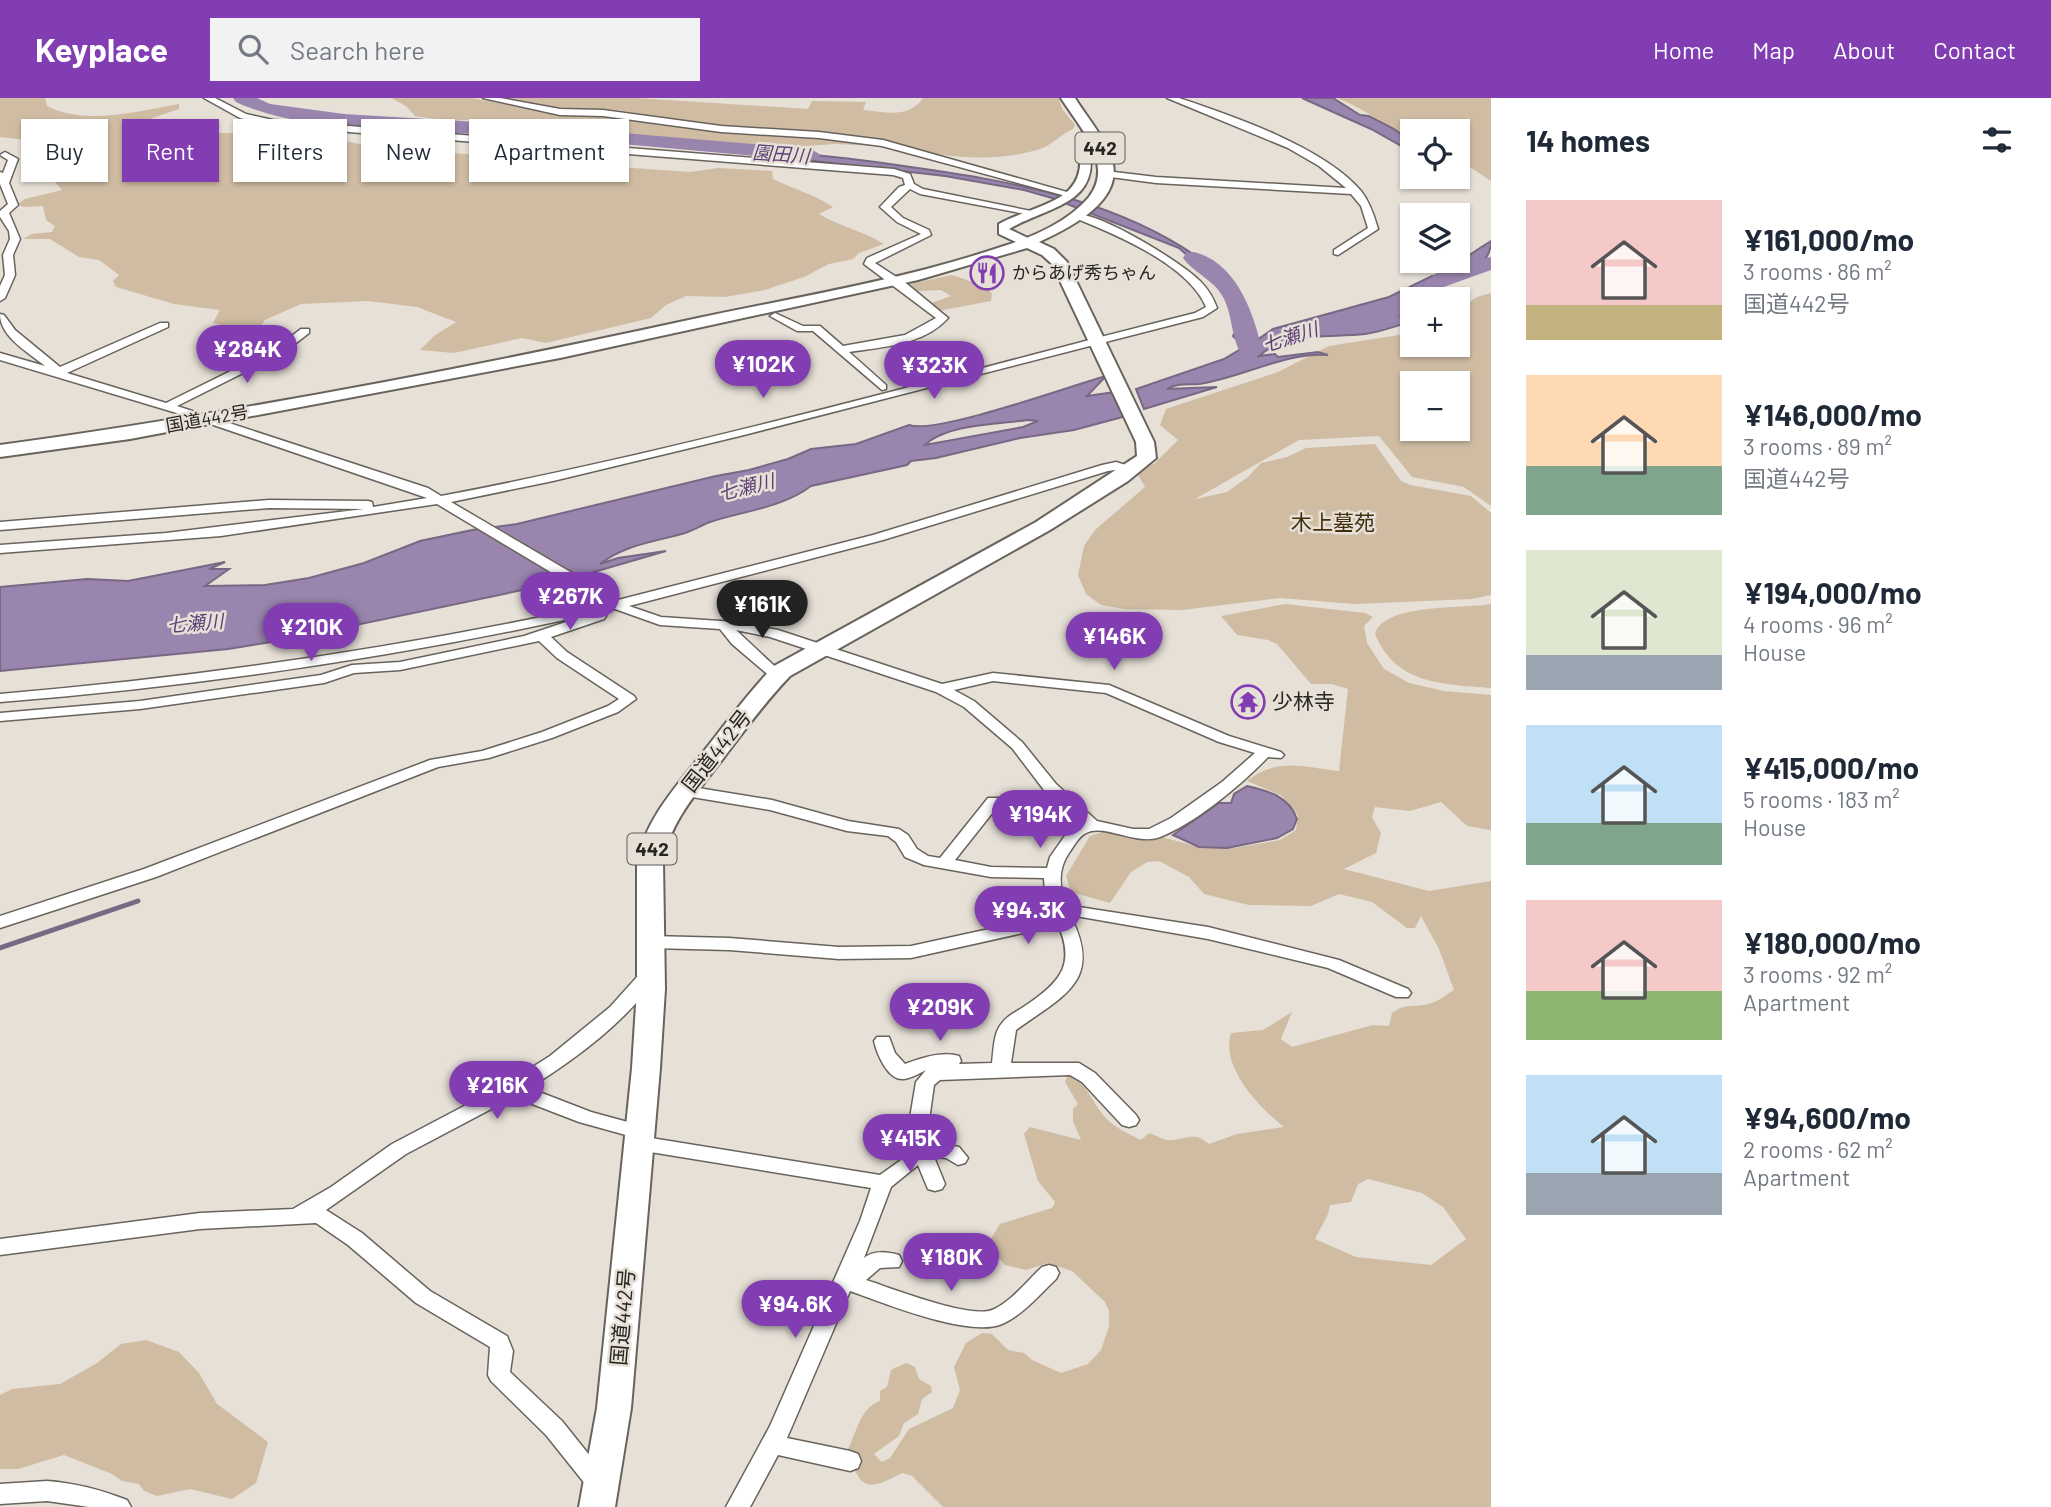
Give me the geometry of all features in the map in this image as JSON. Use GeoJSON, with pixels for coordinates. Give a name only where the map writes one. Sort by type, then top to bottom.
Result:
{"type":"FeatureCollection","features":[{"type":"Feature","properties":{"kind":"highway","name":"442"},"geometry":{"type":"LineString","coordinates":[[1069,98],[1101,149],[1106,174]]}},
{"type":"Feature","properties":{"kind":"highway","name":"国道442号"},"geometry":{"type":"LineString","coordinates":[[0,451],[208,419],[560,353],[969,262],[1028,243],[1079,215],[1092,203],[1106,174]]}},
{"type":"Feature","properties":{"kind":"highway"},"geometry":{"type":"LineString","coordinates":[[1028,243],[1057,260],[1145,442],[1147,458],[1131,471]]}},
{"type":"Feature","properties":{"kind":"highway","name":"国道442号"},"geometry":{"type":"LineString","coordinates":[[599,1497],[614,1408],[639,1137],[652,971],[650,862],[654,840],[670,811],[778,675],[819,649],[1026,536],[1131,471]]}},
{"type":"Feature","properties":{"kind":"street"},"geometry":{"type":"LineString","coordinates":[[208,98],[243,116],[264,122],[481,141],[795,162],[899,173],[907,176],[911,186],[926,193],[1036,213]]}},
{"type":"Feature","properties":{"kind":"street"},"geometry":{"type":"LineString","coordinates":[[487,98],[566,112],[603,113],[721,129],[883,142],[1069,194]]}},
{"type":"Feature","properties":{"kind":"street"},"geometry":{"type":"LineString","coordinates":[[1171,98],[1282,142],[1330,169],[1356,191],[1370,214],[1373,229],[1338,251]]}},
{"type":"Feature","properties":{"kind":"street"},"geometry":{"type":"LineString","coordinates":[[1028,243],[1010,236],[1003,229],[1009,223],[1036,213],[1069,194],[1087,174],[1083,143]]}},
{"type":"Feature","properties":{"kind":"street"},"geometry":{"type":"LineString","coordinates":[[0,298],[10,275],[8,256],[15,246],[16,233],[13,225],[2,213],[13,205],[2,179],[13,159],[5,155]]}},
{"type":"Feature","properties":{"kind":"street"},"geometry":{"type":"LineString","coordinates":[[1106,174],[1156,180],[1356,191]]}},
{"type":"Feature","properties":{"kind":"street"},"geometry":{"type":"LineString","coordinates":[[840,349],[912,335],[942,320],[943,317],[895,280],[869,264],[871,260],[926,236],[926,232],[900,220],[885,207],[902,190],[911,186]]}},
{"type":"Feature","properties":{"kind":"street"},"geometry":{"type":"LineString","coordinates":[[0,549],[205,535],[447,503],[646,456],[1208,312],[1212,305],[1200,286],[1118,231],[1079,215]]}},
{"type":"Feature","properties":{"kind":"street"},"geometry":{"type":"LineString","coordinates":[[775,316],[801,329],[816,328],[882,387]]}},
{"type":"Feature","properties":{"kind":"street"},"geometry":{"type":"LineString","coordinates":[[0,317],[11,332],[59,372]]}},
{"type":"Feature","properties":{"kind":"street"},"geometry":{"type":"LineString","coordinates":[[59,372],[164,325]]}},
{"type":"Feature","properties":{"kind":"street"},"geometry":{"type":"LineString","coordinates":[[168,406],[279,351],[305,331]]}},
{"type":"Feature","properties":{"kind":"street"},"geometry":{"type":"LineString","coordinates":[[447,503],[478,487],[542,469],[1025,351],[1096,342]]}},
{"type":"Feature","properties":{"kind":"street"},"geometry":{"type":"LineString","coordinates":[[0,356],[168,406],[411,486],[447,503],[615,604],[660,621],[773,633],[941,690],[969,704],[1017,745],[1050,787],[1087,827]]}},
{"type":"Feature","properties":{"kind":"street"},"geometry":{"type":"LineString","coordinates":[[0,698],[199,680],[414,646],[615,604],[830,551],[1106,468],[1120,467],[1131,471]]}},
{"type":"Feature","properties":{"kind":"street"},"geometry":{"type":"LineString","coordinates":[[0,526],[269,503],[349,504],[396,508]]}},
{"type":"Feature","properties":{"kind":"street"},"geometry":{"type":"LineString","coordinates":[[0,717],[209,696],[324,679],[352,669],[412,663],[544,636],[615,604]]}},
{"type":"Feature","properties":{"kind":"street"},"geometry":{"type":"LineString","coordinates":[[725,626],[744,647],[778,675]]}},
{"type":"Feature","properties":{"kind":"street"},"geometry":{"type":"LineString","coordinates":[[0,922],[149,873],[435,763],[484,755],[547,735],[613,709],[629,699],[612,685],[567,658],[544,636]]}},
{"type":"Feature","properties":{"kind":"street"},"geometry":{"type":"LineString","coordinates":[[941,690],[993,677],[1110,689],[1192,726],[1270,754],[1154,833],[1135,834],[1087,827],[994,801],[944,864]]}},
{"type":"Feature","properties":{"kind":"street"},"geometry":{"type":"LineString","coordinates":[[207,714],[209,696]]}},
{"type":"Feature","properties":{"kind":"street"},"geometry":{"type":"LineString","coordinates":[[686,791],[764,804],[854,827],[893,832],[916,857],[944,864],[1011,874],[1052,873]]}},
{"type":"Feature","properties":{"kind":"street"},"geometry":{"type":"LineString","coordinates":[[1001,1069],[1005,1035],[1009,1026],[1060,989],[1070,976],[1075,943],[1052,896],[1052,873],[1059,856],[1087,827]]}},
{"type":"Feature","properties":{"kind":"street"},"geometry":{"type":"LineString","coordinates":[[651,942],[729,944],[839,953],[911,952],[1017,929],[1059,910],[1092,912],[1231,939],[1349,969],[1402,993]]}},
{"type":"Feature","properties":{"kind":"street"},"geometry":{"type":"LineString","coordinates":[[299,1214],[321,1203],[396,1151],[513,1089],[584,1042],[652,971]]}},
{"type":"Feature","properties":{"kind":"street"},"geometry":{"type":"LineString","coordinates":[[883,1041],[886,1055],[902,1073],[924,1064],[954,1061],[970,1070]]}},
{"type":"Feature","properties":{"kind":"street"},"geometry":{"type":"LineString","coordinates":[[738,1507],[773,1444],[845,1284],[883,1182],[908,1165],[919,1148],[925,1082],[938,1073],[1063,1066],[1078,1070],[1089,1078],[1117,1112],[1129,1121]]}},
{"type":"Feature","properties":{"kind":"street"},"geometry":{"type":"LineString","coordinates":[[513,1089],[639,1137],[883,1182]]}},
{"type":"Feature","properties":{"kind":"street"},"geometry":{"type":"LineString","coordinates":[[919,1148],[952,1152],[958,1158]]}},
{"type":"Feature","properties":{"kind":"street"},"geometry":{"type":"LineString","coordinates":[[919,1148],[935,1184]]}},
{"type":"Feature","properties":{"kind":"street"},"geometry":{"type":"LineString","coordinates":[[0,1247],[200,1221],[319,1215],[332,1222],[414,1290],[496,1339],[502,1347],[499,1374],[554,1427],[599,1497]]}},
{"type":"Feature","properties":{"kind":"street"},"geometry":{"type":"LineString","coordinates":[[845,1284],[876,1260],[892,1261]]}},
{"type":"Feature","properties":{"kind":"street"},"geometry":{"type":"LineString","coordinates":[[845,1284],[956,1316],[982,1320],[999,1315],[1049,1273]]}},
{"type":"Feature","properties":{"kind":"street"},"geometry":{"type":"LineString","coordinates":[[773,1444],[850,1461]]}},
{"type":"Feature","properties":{"kind":"street"},"geometry":{"type":"LineString","coordinates":[[0,1494],[72,1491],[119,1507]]}},
{"type":"Feature","properties":{"kind":"green space"},"geometry":{"type":"Polygon","coordinates":[[[0,98],[45,98],[47,106],[62,112],[95,116],[179,104],[179,109],[150,119],[122,119],[122,182],[219,182],[219,133],[233,133],[233,182],[347,182],[347,141],[361,145],[361,182],[455,182],[455,153],[469,154],[469,182],[629,182],[629,168],[690,172],[718,168],[772,171],[773,179],[833,207],[819,214],[884,244],[859,253],[853,259],[829,264],[804,277],[765,290],[725,297],[686,296],[666,305],[651,318],[546,343],[522,338],[454,353],[420,350],[434,336],[456,322],[417,307],[368,301],[301,304],[265,320],[255,333],[213,323],[220,310],[174,304],[116,287],[113,281],[119,275],[99,260],[79,257],[50,239],[23,239],[32,234],[52,232],[55,226],[46,220],[43,206],[23,207],[18,204],[25,199],[62,190],[55,182],[108,182],[108,119],[21,119],[21,139],[0,137],[0,98]]]}},
{"type":"Feature","properties":{"kind":"green space"},"geometry":{"type":"Polygon","coordinates":[[[391,98],[471,98],[554,113],[593,114],[717,126],[617,110],[557,109],[498,98],[636,98],[808,109],[812,101],[866,102],[863,110],[896,113],[911,109],[923,98],[1059,98],[1062,109],[1075,125],[1049,145],[1027,153],[985,157],[929,153],[922,157],[876,146],[835,144],[777,148],[629,134],[629,119],[435,119],[415,116],[406,106],[391,98]]]}},
{"type":"Feature","properties":{"kind":"green space"},"geometry":{"type":"Polygon","coordinates":[[[1337,98],[1491,98],[1491,181],[1470,167],[1470,119],[1400,119],[1400,132],[1337,98]]]}},
{"type":"Feature","properties":{"kind":"green space"},"geometry":{"type":"Polygon","coordinates":[[[952,275],[988,287],[992,294],[991,301],[938,311],[932,308],[931,303],[951,296],[941,290],[918,291],[910,284],[952,275]]]}},
{"type":"Feature","properties":{"kind":"green space","name":"木上墓苑"},"geometry":{"type":"Polygon","coordinates":[[[1491,293],[1491,506],[1464,487],[1412,477],[1379,436],[1299,440],[1195,499],[1227,492],[1248,477],[1261,463],[1287,457],[1306,448],[1375,444],[1401,481],[1471,496],[1491,513],[1491,595],[1472,599],[1354,604],[1281,598],[1182,610],[1124,609],[1101,605],[1086,594],[1078,575],[1084,546],[1095,530],[1145,487],[1136,471],[1154,464],[1178,440],[1160,425],[1166,409],[1278,372],[1329,346],[1400,335],[1400,357],[1470,357],[1470,302],[1491,293]]]}},
{"type":"Feature","properties":{"kind":"green space"},"geometry":{"type":"Polygon","coordinates":[[[1285,604],[1365,613],[1373,617],[1364,626],[1367,643],[1384,669],[1409,683],[1444,691],[1491,695],[1491,830],[1467,826],[1441,802],[1410,811],[1375,807],[1372,817],[1381,833],[1376,853],[1344,869],[1429,891],[1491,881],[1491,1507],[943,1507],[912,1476],[903,1473],[875,1484],[865,1483],[844,1456],[862,1417],[880,1401],[880,1391],[887,1387],[891,1370],[906,1363],[915,1367],[919,1379],[931,1386],[932,1392],[922,1399],[918,1414],[904,1423],[899,1436],[874,1454],[882,1462],[890,1458],[909,1429],[953,1408],[960,1390],[954,1367],[966,1343],[982,1333],[992,1334],[1008,1350],[1024,1353],[1032,1360],[1061,1373],[1088,1364],[1101,1350],[1109,1326],[1109,1311],[1105,1302],[1072,1271],[1048,1263],[1026,1270],[1005,1265],[994,1252],[990,1240],[1000,1224],[1052,1208],[1055,1202],[1038,1181],[1024,1134],[1030,1127],[1081,1140],[1073,1121],[1073,1109],[1078,1104],[1065,1082],[1068,1075],[1073,1075],[1082,1085],[1107,1119],[1141,1140],[1149,1133],[1168,1140],[1195,1137],[1209,1144],[1237,1134],[1284,1127],[1244,1086],[1231,1059],[1231,1033],[1263,1030],[1292,1012],[1281,1039],[1292,1047],[1373,1025],[1389,1026],[1392,1013],[1396,1010],[1432,1003],[1454,990],[1439,949],[1421,916],[1415,928],[1407,928],[1372,902],[1339,894],[1311,906],[1249,905],[1204,894],[1189,877],[1159,861],[1147,862],[1131,872],[1110,903],[1071,892],[1066,876],[1090,836],[1103,832],[1143,839],[1162,837],[1195,846],[1234,848],[1280,840],[1296,830],[1298,815],[1282,796],[1247,781],[1280,766],[1339,771],[1348,689],[1332,684],[1311,684],[1277,644],[1237,635],[1221,616],[1285,604]],[[1368,1179],[1358,1184],[1351,1202],[1330,1205],[1315,1239],[1356,1257],[1431,1265],[1466,1239],[1443,1207],[1422,1193],[1368,1179]]]}},
{"type":"Feature","properties":{"kind":"green space"},"geometry":{"type":"Polygon","coordinates":[[[1491,604],[1491,688],[1423,679],[1395,663],[1384,651],[1375,634],[1381,624],[1408,612],[1491,604]]]}},
{"type":"Feature","properties":{"kind":"green space"},"geometry":{"type":"Polygon","coordinates":[[[146,1340],[179,1352],[199,1373],[217,1404],[268,1442],[256,1483],[232,1499],[190,1489],[157,1496],[144,1491],[139,1484],[122,1481],[112,1474],[64,1455],[18,1469],[0,1469],[0,1395],[12,1389],[60,1384],[97,1363],[121,1344],[146,1340]]]}},
{"type":"Feature","properties":{"kind":"water"},"geometry":{"type":"Polygon","coordinates":[[[1302,98],[1333,98],[1360,115],[1369,116],[1394,129],[1400,133],[1400,145],[1302,98]]]}},
{"type":"Feature","properties":{"kind":"water"},"geometry":{"type":"Polygon","coordinates":[[[701,148],[799,154],[941,171],[1029,188],[1114,213],[1154,231],[1193,254],[1228,281],[1226,290],[1249,315],[1242,326],[1241,336],[1251,344],[1273,329],[1400,292],[1400,325],[1371,333],[1309,337],[1283,343],[1259,356],[1275,354],[1278,357],[1318,352],[1328,355],[1295,357],[1215,381],[1175,386],[1167,389],[1217,387],[1144,409],[1136,389],[1224,359],[1244,347],[1233,336],[1240,321],[1240,312],[1215,280],[1179,248],[1052,198],[1024,190],[945,176],[701,148]]]}},
{"type":"Feature","properties":{"kind":"water"},"geometry":{"type":"Polygon","coordinates":[[[1491,241],[1486,259],[1470,272],[1470,255],[1491,241]]]}},
{"type":"Feature","properties":{"kind":"water"},"geometry":{"type":"Polygon","coordinates":[[[1468,273],[1441,287],[1409,287],[1432,276],[1468,273]]]}},
{"type":"Feature","properties":{"kind":"water"},"geometry":{"type":"Polygon","coordinates":[[[1106,376],[1087,396],[1114,392],[1126,416],[1074,430],[1020,438],[936,458],[911,461],[907,465],[811,486],[775,504],[630,548],[600,564],[618,558],[666,551],[556,583],[289,639],[228,649],[0,671],[0,587],[87,579],[128,581],[225,562],[209,569],[229,569],[205,586],[265,585],[309,578],[364,563],[420,541],[517,524],[749,470],[811,449],[856,444],[909,425],[946,423],[1005,408],[1106,376]],[[1038,421],[988,424],[960,429],[935,438],[925,445],[1023,427],[1038,421]]]}},
{"type":"Feature","properties":{"kind":"water"},"geometry":{"type":"Polygon","coordinates":[[[1247,786],[1270,793],[1289,805],[1297,819],[1293,829],[1277,838],[1227,848],[1199,847],[1173,835],[1219,803],[1231,803],[1234,794],[1247,786]]]}},
{"type":"Feature","properties":{"kind":"waterway","name":"園田川"},"geometry":{"type":"LineString","coordinates":[[242,98],[266,109],[344,120],[541,132],[811,155]]}},
{"type":"Feature","properties":{"kind":"waterway","name":"園田川"},"geometry":{"type":"LineString","coordinates":[[1194,258],[1219,278],[1234,296],[1243,318],[1250,350]]}},
{"type":"Feature","properties":{"kind":"waterway","name":"七瀬川"},"geometry":{"type":"LineString","coordinates":[[1438,282],[1464,270],[1491,263]]}},
{"type":"Feature","properties":{"kind":"waterway"},"geometry":{"type":"LineString","coordinates":[[0,948],[138,901]]}},
{"type":"Feature","properties":{"kind":"place","name":"からあげ秀ちゃん"},"geometry":{"type":"Point","coordinates":[987,273]}},
{"type":"Feature","properties":{"kind":"place","name":"少林寺"},"geometry":{"type":"Point","coordinates":[1248,702]}}]}
